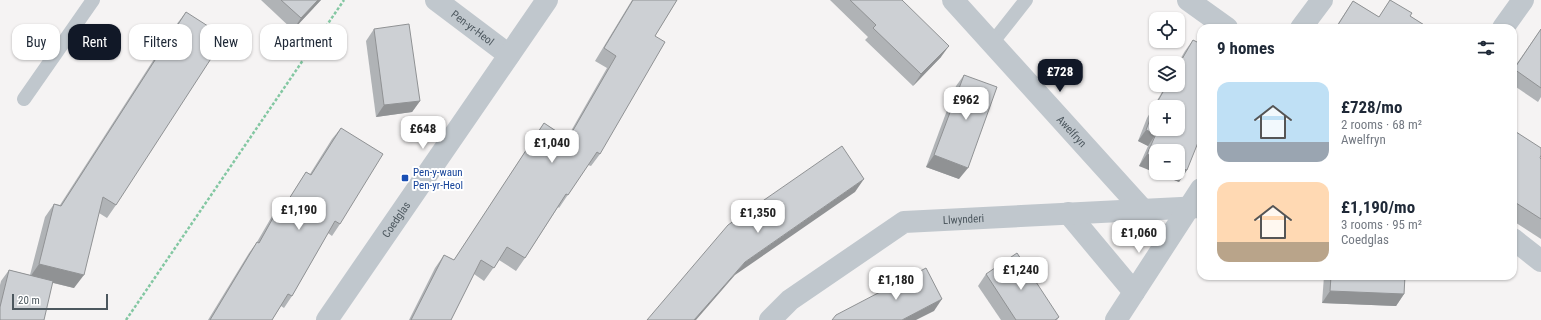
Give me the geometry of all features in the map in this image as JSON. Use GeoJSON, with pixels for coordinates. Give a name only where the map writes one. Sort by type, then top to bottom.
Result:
{"type":"FeatureCollection","features":[{"type":"Feature","properties":{"kind":"street","name":"Pen-yr-Heol"},"geometry":{"type":"LineString","coordinates":[[436,0],[509,55]]}},
{"type":"Feature","properties":{"kind":"street","name":"Coedglas"},"geometry":{"type":"LineString","coordinates":[[327,320],[547,0]]}},
{"type":"Feature","properties":{"kind":"street","name":"Awelfryn"},"geometry":{"type":"LineString","coordinates":[[953,0],[1143,210]]}},
{"type":"Feature","properties":{"kind":"street"},"geometry":{"type":"LineString","coordinates":[[1188,0],[1221,24]]}},
{"type":"Feature","properties":{"kind":"street"},"geometry":{"type":"LineString","coordinates":[[1304,24],[1322,0]]}},
{"type":"Feature","properties":{"kind":"street"},"geometry":{"type":"LineString","coordinates":[[1506,24],[1523,0]]}},
{"type":"Feature","properties":{"kind":"street"},"geometry":{"type":"LineString","coordinates":[[1116,320],[1134,292],[1196,207]]}},
{"type":"Feature","properties":{"kind":"street","name":"Llwynderi"},"geometry":{"type":"LineString","coordinates":[[770,320],[790,300],[904,222],[1196,207]]}},
{"type":"Feature","properties":{"kind":"street"},"geometry":{"type":"LineString","coordinates":[[1068,213],[1134,292]]}},
{"type":"Feature","properties":{"kind":"street"},"geometry":{"type":"LineString","coordinates":[[1517,242],[1541,261]]}},
{"type":"Feature","properties":{"kind":"lane"},"geometry":{"type":"LineString","coordinates":[[24,99],[94,0]]}},
{"type":"Feature","properties":{"kind":"lane"},"geometry":{"type":"LineString","coordinates":[[992,43],[1026,0]]}},
{"type":"Feature","properties":{"kind":"path"},"geometry":{"type":"LineString","coordinates":[[126,320],[344,0]]}},
{"type":"Feature","properties":{"kind":"building"},"geometry":{"type":"Polygon","coordinates":[[[281,0],[318,0],[301,18],[281,0]]]}},
{"type":"Feature","properties":{"kind":"building"},"geometry":{"type":"Polygon","coordinates":[[[633,0],[677,0],[655,36],[665,42],[600,154],[597,152],[568,195],[566,194],[525,258],[507,247],[494,268],[481,260],[451,320],[411,320],[444,255],[454,260],[544,123],[568,139],[616,56],[604,48],[633,0]]]}},
{"type":"Feature","properties":{"kind":"building"},"geometry":{"type":"Polygon","coordinates":[[[850,0],[902,0],[949,46],[921,74],[873,28],[876,25],[850,0]]]}},
{"type":"Feature","properties":{"kind":"building"},"geometry":{"type":"Polygon","coordinates":[[[1390,0],[1412,13],[1410,16],[1423,24],[1339,24],[1353,1],[1379,17],[1390,0]]]}},
{"type":"Feature","properties":{"kind":"building"},"geometry":{"type":"Polygon","coordinates":[[[186,12],[205,24],[200,24],[200,60],[210,60],[116,205],[103,197],[84,275],[39,264],[54,204],[61,206],[155,60],[192,60],[192,24],[178,24],[186,12]]]}},
{"type":"Feature","properties":{"kind":"building"},"geometry":{"type":"Polygon","coordinates":[[[409,24],[420,101],[384,105],[374,29],[409,24]]]}},
{"type":"Feature","properties":{"kind":"building"},"geometry":{"type":"Polygon","coordinates":[[[1541,29],[1541,88],[1517,71],[1517,65],[1541,29]]]}},
{"type":"Feature","properties":{"kind":"building"},"geometry":{"type":"Polygon","coordinates":[[[1193,40],[1197,42],[1197,145],[1187,170],[1185,169],[1185,144],[1152,144],[1155,136],[1185,136],[1185,100],[1158,100],[1163,92],[1185,92],[1185,56],[1184,56],[1193,40]]]}},
{"type":"Feature","properties":{"kind":"building"},"geometry":{"type":"Polygon","coordinates":[[[964,75],[997,87],[968,168],[934,155],[964,75]]]}},
{"type":"Feature","properties":{"kind":"building"},"geometry":{"type":"Polygon","coordinates":[[[1149,122],[1149,131],[1146,130],[1149,122]]]}},
{"type":"Feature","properties":{"kind":"building"},"geometry":{"type":"Polygon","coordinates":[[[341,128],[383,154],[340,224],[335,221],[292,296],[288,294],[272,320],[210,320],[257,242],[259,243],[283,200],[287,202],[306,172],[311,175],[341,128]]]}},
{"type":"Feature","properties":{"kind":"building"},"geometry":{"type":"Polygon","coordinates":[[[1517,133],[1541,148],[1541,219],[1517,204],[1517,133]]]}},
{"type":"Feature","properties":{"kind":"building"},"geometry":{"type":"Polygon","coordinates":[[[842,146],[864,179],[745,262],[694,320],[647,320],[728,225],[842,146]]]}},
{"type":"Feature","properties":{"kind":"building"},"geometry":{"type":"Polygon","coordinates":[[[1017,253],[1059,317],[1055,320],[1016,320],[986,274],[1017,253]]]}},
{"type":"Feature","properties":{"kind":"building"},"geometry":{"type":"Polygon","coordinates":[[[926,268],[942,299],[902,320],[832,320],[836,315],[926,268]]]}},
{"type":"Feature","properties":{"kind":"building"},"geometry":{"type":"Polygon","coordinates":[[[9,270],[53,281],[44,320],[0,320],[0,307],[9,270]]]}},
{"type":"Feature","properties":{"kind":"building"},"geometry":{"type":"Polygon","coordinates":[[[1331,280],[1405,280],[1404,294],[1330,291],[1331,280]]]}},
{"type":"Feature","properties":{"kind":"place","name":"Pen-y-waun Pen-yr-Heol"},"geometry":{"type":"Point","coordinates":[405,178]}}]}
